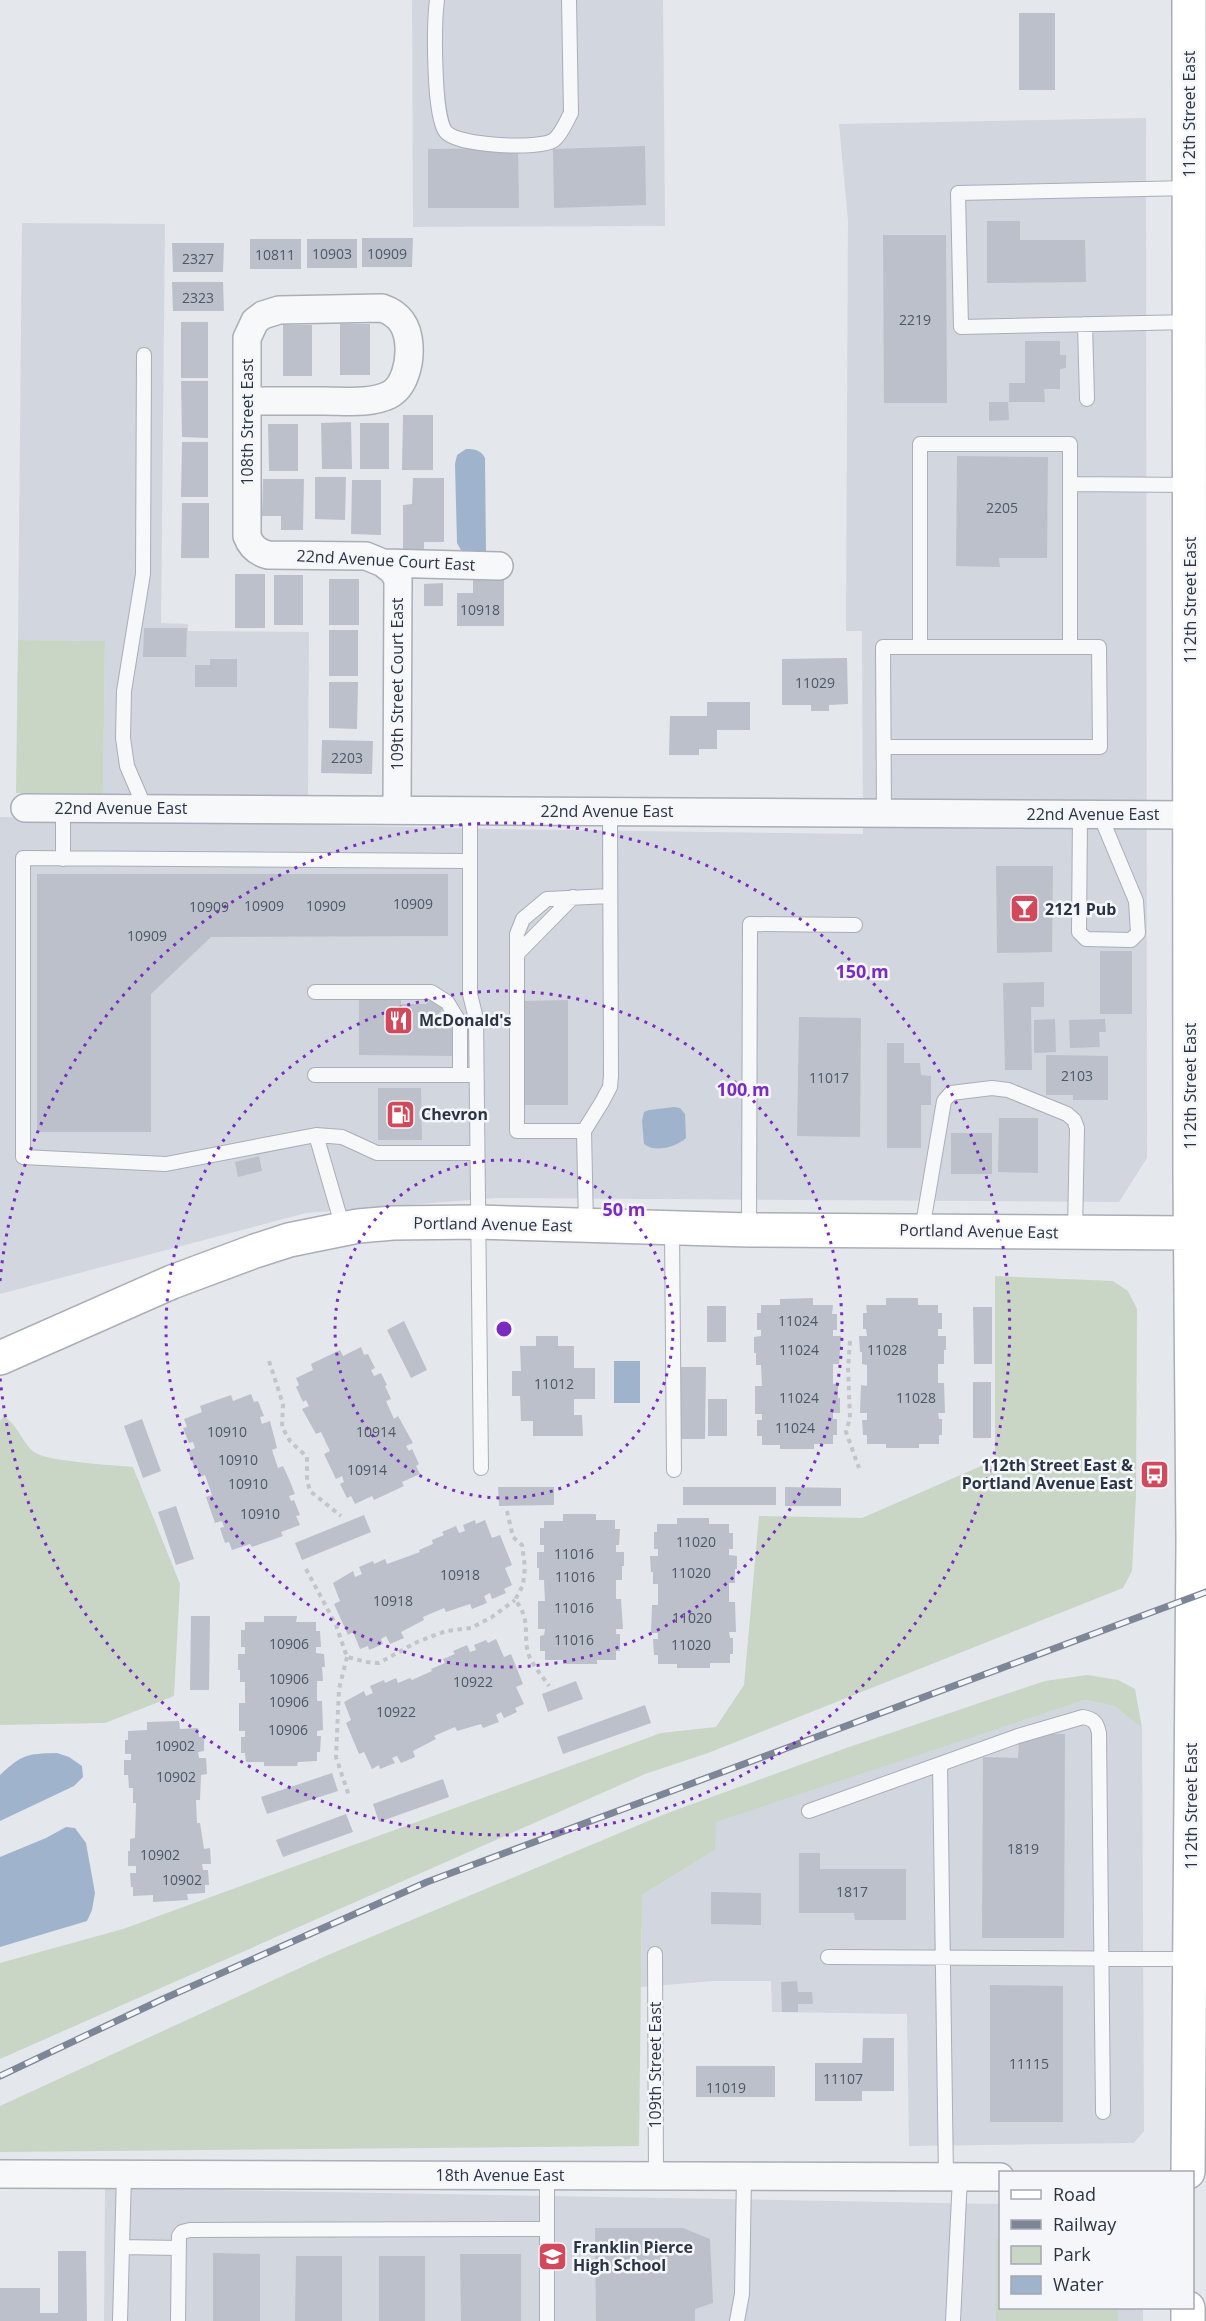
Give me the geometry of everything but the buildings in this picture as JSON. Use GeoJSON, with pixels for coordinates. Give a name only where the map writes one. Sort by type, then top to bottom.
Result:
{"type":"FeatureCollection","features":[{"type":"Feature","properties":{"kind":"main road","name":"112th Street East"},"geometry":{"type":"LineString","coordinates":[[1189,0],[1190,322],[1198,384],[1190,485],[1198,651],[1190,815],[1198,1233],[1199,1455],[1198,1842],[1190,1959],[1193,2171]]}},
{"type":"Feature","properties":{"kind":"main road","name":"Portland Avenue East"},"geometry":{"type":"LineString","coordinates":[[0,1358],[172,1282],[289,1240],[343,1228],[393,1223],[478,1222],[749,1230],[1198,1233]]}},
{"type":"Feature","properties":{"kind":"street","name":"108th Street East"},"geometry":{"type":"LineString","coordinates":[[247,401],[364,401],[391,394],[399,386],[408,363],[406,329],[391,311],[382,308],[279,309],[263,315],[250,328],[247,338],[247,401],[247,536]]}},
{"type":"Feature","properties":{"kind":"street","name":"22nd Avenue Court East"},"geometry":{"type":"LineString","coordinates":[[247,536],[251,545],[259,552],[268,555],[366,556],[383,563],[500,566]]}},
{"type":"Feature","properties":{"kind":"street","name":"109th Street Court East"},"geometry":{"type":"LineString","coordinates":[[383,563],[393,571],[398,579],[397,810]]}},
{"type":"Feature","properties":{"kind":"street","name":"22nd Avenue East"},"geometry":{"type":"LineString","coordinates":[[25,808],[1190,815]]}},
{"type":"Feature","properties":{"kind":"street","name":"18th Avenue East"},"geometry":{"type":"LineString","coordinates":[[0,2174],[999,2177]]}},
{"type":"Feature","properties":{"kind":"lane"},"geometry":{"type":"LineString","coordinates":[[437,0],[437,104],[440,122],[447,134],[476,144],[541,144],[553,140],[563,129],[571,113],[569,0]]}},
{"type":"Feature","properties":{"kind":"lane"},"geometry":{"type":"LineString","coordinates":[[1190,188],[958,194],[961,327],[1190,322]]}},
{"type":"Feature","properties":{"kind":"lane"},"geometry":{"type":"LineString","coordinates":[[1085,324],[1087,399]]}},
{"type":"Feature","properties":{"kind":"lane"},"geometry":{"type":"LineString","coordinates":[[144,355],[143,574],[124,691],[123,738],[127,766],[145,808]]}},
{"type":"Feature","properties":{"kind":"lane"},"geometry":{"type":"LineString","coordinates":[[920,647],[920,444],[1070,444],[1070,647]]}},
{"type":"Feature","properties":{"kind":"lane"},"geometry":{"type":"LineString","coordinates":[[1070,484],[1190,485]]}},
{"type":"Feature","properties":{"kind":"lane"},"geometry":{"type":"LineString","coordinates":[[884,747],[1100,747],[1099,647],[884,647],[884,747],[884,812]]}},
{"type":"Feature","properties":{"kind":"lane"},"geometry":{"type":"LineString","coordinates":[[63,808],[63,859]]}},
{"type":"Feature","properties":{"kind":"lane"},"geometry":{"type":"LineString","coordinates":[[470,811],[470,994],[476,1020],[481,1468]]}},
{"type":"Feature","properties":{"kind":"lane"},"geometry":{"type":"LineString","coordinates":[[586,1225],[584,1131],[606,1095],[611,1076],[610,812]]}},
{"type":"Feature","properties":{"kind":"lane"},"geometry":{"type":"LineString","coordinates":[[1090,815],[1136,901],[1138,933],[1131,940],[1086,939],[1079,932],[1090,815]]}},
{"type":"Feature","properties":{"kind":"lane"},"geometry":{"type":"LineString","coordinates":[[470,861],[22,858],[22,1157],[166,1164],[316,1135],[342,1137],[377,1153],[477,1153]]}},
{"type":"Feature","properties":{"kind":"lane"},"geometry":{"type":"LineString","coordinates":[[584,1131],[517,1131],[517,934],[523,919],[547,899],[610,896]]}},
{"type":"Feature","properties":{"kind":"lane"},"geometry":{"type":"LineString","coordinates":[[517,954],[573,897]]}},
{"type":"Feature","properties":{"kind":"lane"},"geometry":{"type":"LineString","coordinates":[[749,1230],[750,924],[855,925]]}},
{"type":"Feature","properties":{"kind":"lane"},"geometry":{"type":"LineString","coordinates":[[315,992],[431,992],[447,1002],[460,1023],[460,1075]]}},
{"type":"Feature","properties":{"kind":"lane"},"geometry":{"type":"LineString","coordinates":[[315,1075],[477,1075]]}},
{"type":"Feature","properties":{"kind":"lane"},"geometry":{"type":"LineString","coordinates":[[922,1230],[944,1101],[951,1093],[992,1088],[1008,1090],[1067,1114],[1074,1120],[1077,1128],[1075,1232]]}},
{"type":"Feature","properties":{"kind":"lane"},"geometry":{"type":"LineString","coordinates":[[316,1135],[343,1228]]}},
{"type":"Feature","properties":{"kind":"lane"},"geometry":{"type":"LineString","coordinates":[[672,1228],[674,1470]]}},
{"type":"Feature","properties":{"kind":"lane"},"geometry":{"type":"LineString","coordinates":[[809,1811],[1018,1736],[1083,1717],[1091,1718],[1100,1733],[1103,2112]]}},
{"type":"Feature","properties":{"kind":"lane"},"geometry":{"type":"LineString","coordinates":[[940,1764],[943,1958],[953,2177],[953,2321]]}},
{"type":"Feature","properties":{"kind":"lane","name":"109th Street East"},"geometry":{"type":"LineString","coordinates":[[655,1954],[656,2176]]}},
{"type":"Feature","properties":{"kind":"lane"},"geometry":{"type":"LineString","coordinates":[[828,1957],[1190,1959]]}},
{"type":"Feature","properties":{"kind":"lane"},"geometry":{"type":"LineString","coordinates":[[120,2321],[124,2174]]}},
{"type":"Feature","properties":{"kind":"lane"},"geometry":{"type":"LineString","coordinates":[[547,2176],[548,2321]]}},
{"type":"Feature","properties":{"kind":"lane"},"geometry":{"type":"LineString","coordinates":[[737,2321],[742,2294],[744,2176]]}},
{"type":"Feature","properties":{"kind":"lane"},"geometry":{"type":"LineString","coordinates":[[178,2321],[179,2236],[182,2232],[190,2230],[547,2229]]}},
{"type":"Feature","properties":{"kind":"lane"},"geometry":{"type":"LineString","coordinates":[[122,2247],[179,2248]]}},
{"type":"Feature","properties":{"kind":"path"},"geometry":{"type":"LineString","coordinates":[[850,1341],[848,1368],[850,1418],[846,1432],[859,1468]]}},
{"type":"Feature","properties":{"kind":"path"},"geometry":{"type":"LineString","coordinates":[[269,1361],[283,1404],[282,1427],[290,1441],[307,1457],[309,1491],[341,1516]]}},
{"type":"Feature","properties":{"kind":"path"},"geometry":{"type":"LineString","coordinates":[[347,1657],[379,1663],[417,1642],[446,1631],[471,1628],[492,1617],[514,1600],[522,1585],[525,1567],[522,1545],[513,1537],[507,1511]]}},
{"type":"Feature","properties":{"kind":"path"},"geometry":{"type":"LineString","coordinates":[[306,1569],[336,1626],[347,1657],[339,1689],[336,1757],[349,1796]]}},
{"type":"Feature","properties":{"kind":"path"},"geometry":{"type":"LineString","coordinates":[[514,1600],[522,1608],[526,1620],[529,1656],[549,1686]]}},
{"type":"Feature","properties":{"kind":"shaded area"},"geometry":{"type":"Polygon","coordinates":[[[412,0],[663,0],[665,226],[413,227],[412,0]]]}},
{"type":"Feature","properties":{"kind":"shaded area"},"geometry":{"type":"Polygon","coordinates":[[[1146,118],[1147,1158],[1119,1202],[496,1198],[306,1213],[0,1294],[0,817],[495,829],[863,834],[862,631],[846,631],[848,220],[839,124],[1146,118]]]}},
{"type":"Feature","properties":{"kind":"shaded area"},"geometry":{"type":"Polygon","coordinates":[[[22,223],[165,224],[161,623],[188,624],[188,631],[309,632],[308,796],[103,794],[105,641],[18,640],[22,223]]]}},
{"type":"Feature","properties":{"kind":"shaded area"},"geometry":{"type":"Polygon","coordinates":[[[1085,1700],[1114,1706],[1142,1728],[1144,2131],[1134,2143],[909,2146],[907,2014],[772,2012],[771,1981],[713,1981],[641,1987],[642,1895],[715,1850],[715,1822],[1085,1700]]]}},
{"type":"Feature","properties":{"kind":"shaded area","name":"Franklin Pierce High School"},"geometry":{"type":"Polygon","coordinates":[[[105,2188],[999,2204],[999,2309],[1143,2309],[1143,2321],[104,2321],[105,2188]]]}},
{"type":"Feature","properties":{"kind":"green space"},"geometry":{"type":"Polygon","coordinates":[[[18,640],[105,641],[103,794],[16,793],[18,640]]]}},
{"type":"Feature","properties":{"kind":"green space"},"geometry":{"type":"Polygon","coordinates":[[[995,1276],[1113,1281],[1128,1291],[1137,1309],[1136,1497],[1132,1571],[1123,1588],[708,1753],[645,1774],[0,2059],[0,1963],[123,1929],[661,1733],[716,1727],[744,1685],[759,1516],[862,1518],[995,1460],[995,1276]]]}},
{"type":"Feature","properties":{"kind":"green space"},"geometry":{"type":"Polygon","coordinates":[[[4,1416],[14,1425],[30,1449],[41,1455],[66,1461],[133,1467],[180,1584],[174,1696],[105,1723],[0,1725],[0,1421],[4,1416]]]}},
{"type":"Feature","properties":{"kind":"green space"},"geometry":{"type":"Polygon","coordinates":[[[1087,1675],[1118,1680],[1135,1689],[1142,1728],[1114,1706],[1085,1700],[716,1822],[715,1850],[642,1895],[639,2146],[0,2152],[0,2106],[328,1955],[665,1814],[849,1747],[1045,1681],[1087,1675]]]}},
{"type":"Feature","properties":{"kind":"green space"},"geometry":{"type":"Polygon","coordinates":[[[996,2239],[999,2239],[999,2309],[1118,2309],[1118,2321],[996,2321],[996,2239]]]}},
{"type":"Feature","properties":{"kind":"water"},"geometry":{"type":"Polygon","coordinates":[[[466,449],[477,450],[485,458],[486,552],[462,552],[457,543],[455,464],[457,455],[466,449]]]}},
{"type":"Feature","properties":{"kind":"water"},"geometry":{"type":"Polygon","coordinates":[[[680,1108],[685,1114],[686,1138],[665,1148],[654,1148],[644,1144],[642,1121],[644,1112],[680,1108]]]}},
{"type":"Feature","properties":{"kind":"water"},"geometry":{"type":"Polygon","coordinates":[[[614,1361],[640,1361],[640,1403],[614,1403],[614,1361]]]}},
{"type":"Feature","properties":{"kind":"water"},"geometry":{"type":"Polygon","coordinates":[[[57,1753],[69,1757],[82,1766],[83,1777],[74,1786],[0,1821],[0,1775],[26,1756],[57,1753]]]}},
{"type":"Feature","properties":{"kind":"water"},"geometry":{"type":"Polygon","coordinates":[[[66,1827],[75,1828],[86,1843],[95,1893],[87,1921],[0,1947],[0,1857],[66,1827]]]}},
{"type":"Feature","properties":{"kind":"railway"},"geometry":{"type":"LineString","coordinates":[[0,2076],[163,1999],[427,1882],[1206,1592]]}},
{"type":"Feature","properties":{"kind":"place","name":"2121 Pub"},"geometry":{"type":"Point","coordinates":[1024,909]}},
{"type":"Feature","properties":{"kind":"place","name":"McDonald's"},"geometry":{"type":"Point","coordinates":[398,1020]}},
{"type":"Feature","properties":{"kind":"place","name":"Chevron"},"geometry":{"type":"Point","coordinates":[400,1114]}},
{"type":"Feature","properties":{"kind":"place","name":"112th Street East & Portland Avenue East"},"geometry":{"type":"Point","coordinates":[1154,1474]}},
{"type":"Feature","properties":{"kind":"place","name":"Franklin Pierce High School"},"geometry":{"type":"Point","coordinates":[552,2256]}}]}
